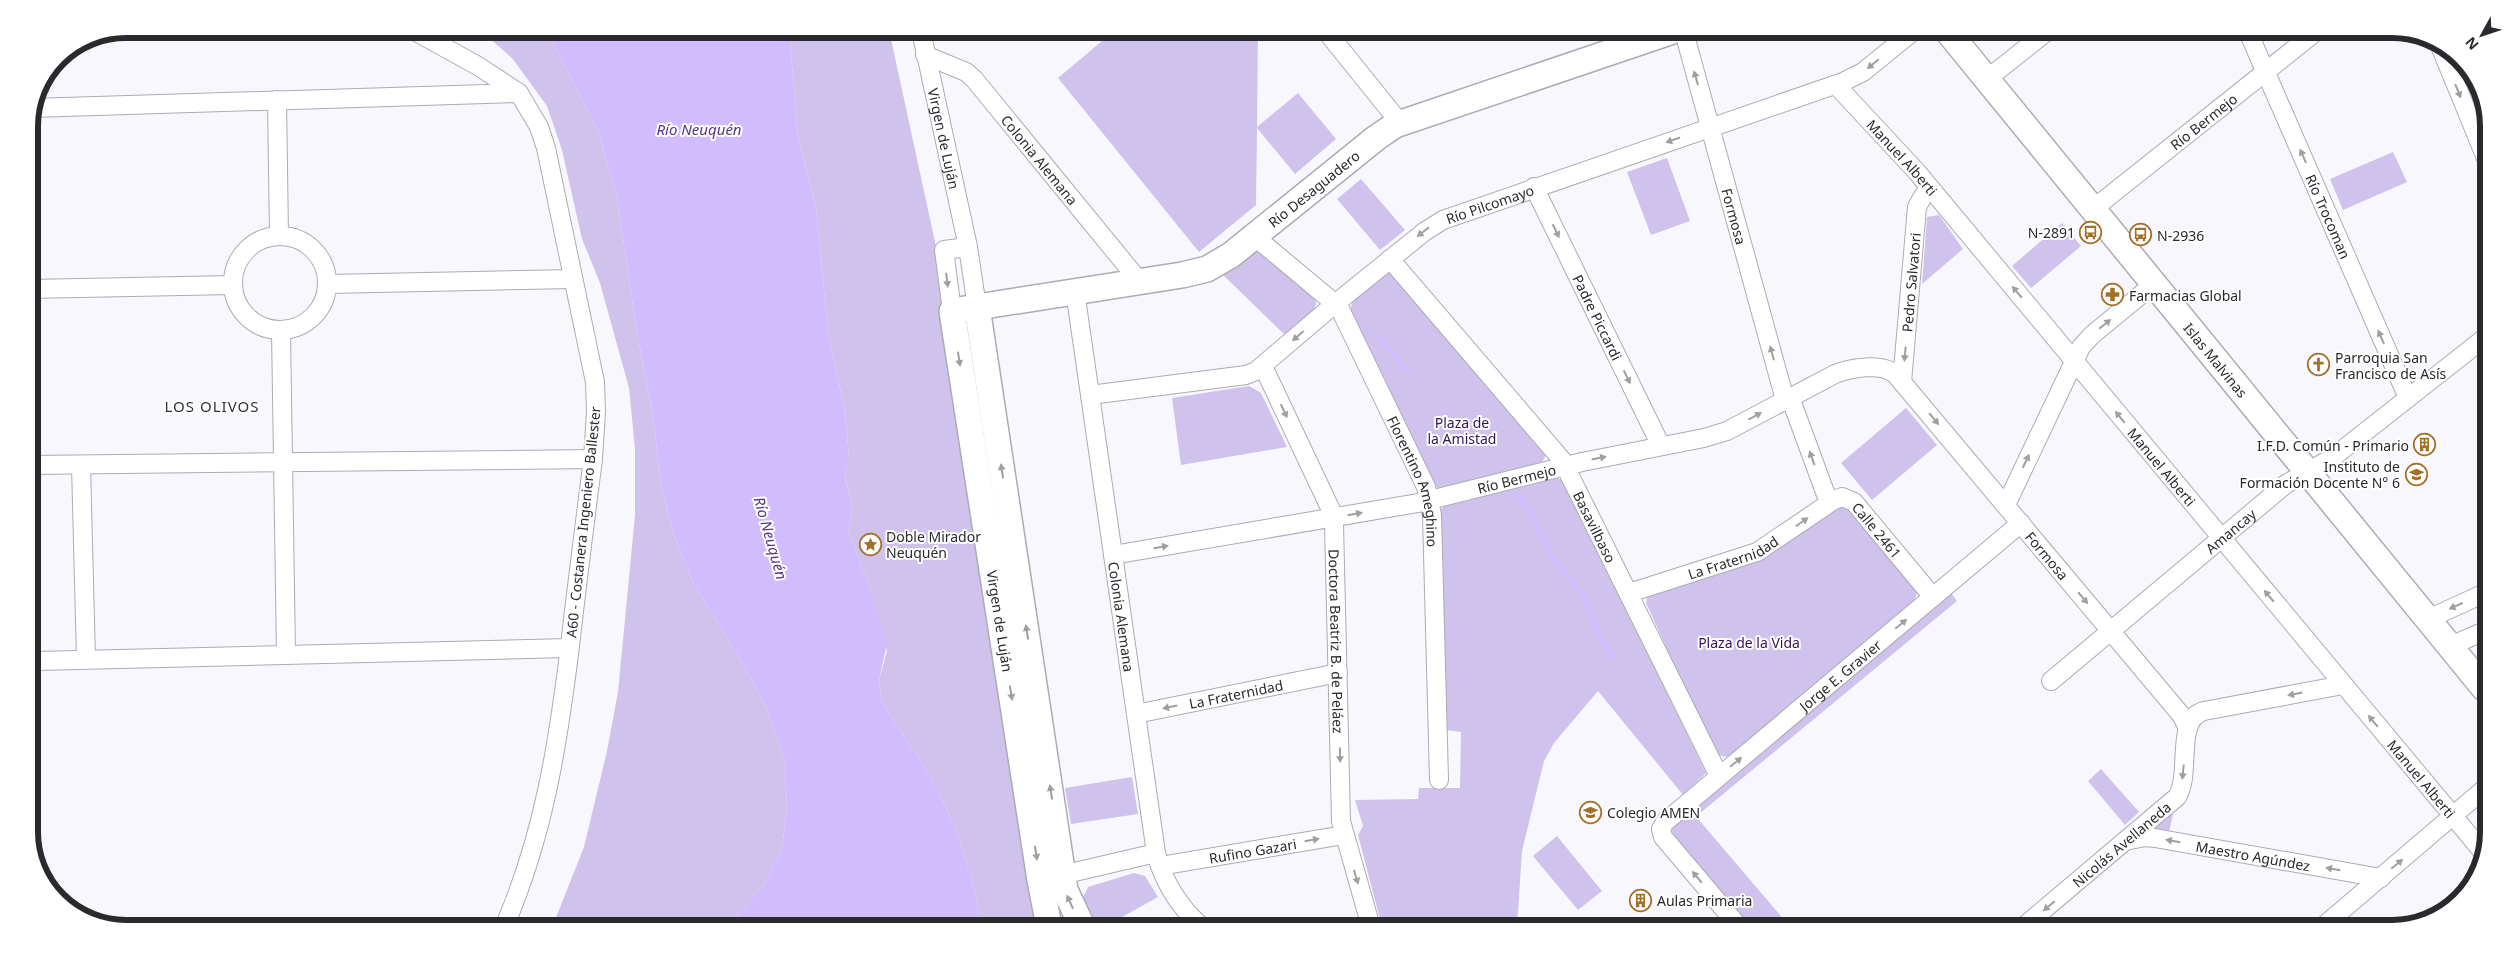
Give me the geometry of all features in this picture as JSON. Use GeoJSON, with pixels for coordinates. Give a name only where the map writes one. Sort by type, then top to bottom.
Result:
{"type":"FeatureCollection","features":[{"type":"Feature","properties":{"kind":"street"},"geometry":{"type":"LineString","coordinates":[[427,38],[478,66],[518,93]]}},
{"type":"Feature","properties":{"kind":"street","name":"Virgen de Luján"},"geometry":{"type":"LineString","coordinates":[[922,38],[968,247],[977,307],[1051,878],[1049,920]]}},
{"type":"Feature","properties":{"kind":"street"},"geometry":{"type":"LineString","coordinates":[[1331,38],[1400,123]]}},
{"type":"Feature","properties":{"kind":"street","name":"Río Desaguadero"},"geometry":{"type":"LineString","coordinates":[[952,311],[1140,282],[1207,269],[1231,255],[1380,134],[1400,123],[1652,38]]}},
{"type":"Feature","properties":{"kind":"street","name":"Formosa"},"geometry":{"type":"LineString","coordinates":[[1686,38],[1788,399]]}},
{"type":"Feature","properties":{"kind":"street","name":"Río Pilcomayo"},"geometry":{"type":"LineString","coordinates":[[1090,395],[1246,375],[1263,366],[1390,259],[1430,227],[1443,220],[1534,187],[1836,85],[1863,72],[1905,38]]}},
{"type":"Feature","properties":{"kind":"street","name":"Islas Malvinas"},"geometry":{"type":"LineString","coordinates":[[1953,38],[2480,683]]}},
{"type":"Feature","properties":{"kind":"street"},"geometry":{"type":"LineString","coordinates":[[1987,79],[2039,38]]}},
{"type":"Feature","properties":{"kind":"street","name":"Río Trocoman"},"geometry":{"type":"LineString","coordinates":[[2251,38],[2408,398]]}},
{"type":"Feature","properties":{"kind":"street","name":"Río Bermejo"},"geometry":{"type":"LineString","coordinates":[[2093,209],[2308,38]]}},
{"type":"Feature","properties":{"kind":"street","name":"Colonia Alemana"},"geometry":{"type":"LineString","coordinates":[[925,55],[961,70],[974,79],[1140,282]]}},
{"type":"Feature","properties":{"kind":"street"},"geometry":{"type":"LineString","coordinates":[[2444,55],[2479,141]]}},
{"type":"Feature","properties":{"kind":"street","name":"Manuel Alberti"},"geometry":{"type":"LineString","coordinates":[[1836,85],[1853,101],[1930,188],[2220,539],[2478,847]]}},
{"type":"Feature","properties":{"kind":"street"},"geometry":{"type":"LineString","coordinates":[[39,108],[518,93]]}},
{"type":"Feature","properties":{"kind":"street","name":"A60 - Costanera Ingeniero Ballester"},"geometry":{"type":"LineString","coordinates":[[507,920],[523,883],[543,816],[556,756],[596,412],[595,382],[546,148],[539,127],[518,93]]}},
{"type":"Feature","properties":{"kind":"street"},"geometry":{"type":"LineString","coordinates":[[277,100],[279,236]]}},
{"type":"Feature","properties":{"kind":"street","name":"Padre Piccardi"},"geometry":{"type":"LineString","coordinates":[[1534,187],[1661,446]]}},
{"type":"Feature","properties":{"kind":"street","name":"Pedro Salvatori"},"geometry":{"type":"LineString","coordinates":[[1902,382],[1917,207],[1922,196],[1930,188]]}},
{"type":"Feature","properties":{"kind":"street"},"geometry":{"type":"LineString","coordinates":[[279,236],[294,238],[308,245],[322,262],[327,284],[324,300],[317,314],[304,324],[289,330],[273,330],[258,325],[245,315],[236,301],[233,285],[235,270],[241,257],[251,246],[265,239],[279,236]]}},
{"type":"Feature","properties":{"kind":"street","name":"Florentino Ameghino"},"geometry":{"type":"LineString","coordinates":[[1254,236],[1336,303],[1344,315],[1415,464],[1429,500],[1439,780]]}},
{"type":"Feature","properties":{"kind":"street","name":"Virgen de Luján"},"geometry":{"type":"LineString","coordinates":[[968,247],[944,250],[952,311],[1051,878]]}},
{"type":"Feature","properties":{"kind":"street","name":"Basavilbaso"},"geometry":{"type":"LineString","coordinates":[[1390,259],[1554,449],[1566,466],[1719,776]]}},
{"type":"Feature","properties":{"kind":"street"},"geometry":{"type":"LineString","coordinates":[[327,284],[573,279]]}},
{"type":"Feature","properties":{"kind":"street"},"geometry":{"type":"LineString","coordinates":[[2006,505],[2073,360],[2092,335],[2154,284]]}},
{"type":"Feature","properties":{"kind":"street"},"geometry":{"type":"LineString","coordinates":[[38,289],[233,285]]}},
{"type":"Feature","properties":{"kind":"street","name":"Colonia Alemana"},"geometry":{"type":"LineString","coordinates":[[1075,291],[1158,860],[1176,898],[1196,920]]}},
{"type":"Feature","properties":{"kind":"street"},"geometry":{"type":"LineString","coordinates":[[280,330],[286,655]]}},
{"type":"Feature","properties":{"kind":"street","name":"Amancay"},"geometry":{"type":"LineString","coordinates":[[2051,681],[2286,484],[2332,458],[2479,341]]}},
{"type":"Feature","properties":{"kind":"street","name":"Doctora Beatriz B. de Peláez"},"geometry":{"type":"LineString","coordinates":[[1263,366],[1333,518],[1341,821],[1369,920]]}},
{"type":"Feature","properties":{"kind":"street","name":"Río Bermejo"},"geometry":{"type":"LineString","coordinates":[[1113,555],[1429,500],[1566,466],[1720,433],[1835,374],[1847,370],[1886,368],[1892,370],[1902,382]]}},
{"type":"Feature","properties":{"kind":"street","name":"Formosa"},"geometry":{"type":"LineString","coordinates":[[1902,382],[2182,716],[2188,729]]}},
{"type":"Feature","properties":{"kind":"street"},"geometry":{"type":"LineString","coordinates":[[1788,399],[1829,504]]}},
{"type":"Feature","properties":{"kind":"street"},"geometry":{"type":"LineString","coordinates":[[38,465],[592,459]]}},
{"type":"Feature","properties":{"kind":"street"},"geometry":{"type":"LineString","coordinates":[[82,465],[86,659]]}},
{"type":"Feature","properties":{"kind":"street","name":"Calle 2461"},"geometry":{"type":"LineString","coordinates":[[1829,504],[1842,497],[1852,500],[1933,597]]}},
{"type":"Feature","properties":{"kind":"street","name":"La Fraternidad"},"geometry":{"type":"LineString","coordinates":[[1629,593],[1756,552],[1829,504]]}},
{"type":"Feature","properties":{"kind":"street","name":"Jorge E. Gravier"},"geometry":{"type":"LineString","coordinates":[[1733,920],[1665,840],[1661,829],[1667,819],[2021,523]]}},
{"type":"Feature","properties":{"kind":"street"},"geometry":{"type":"LineString","coordinates":[[2428,618],[2480,595]]}},
{"type":"Feature","properties":{"kind":"street"},"geometry":{"type":"LineString","coordinates":[[2450,646],[2480,633]]}},
{"type":"Feature","properties":{"kind":"street"},"geometry":{"type":"LineString","coordinates":[[38,661],[569,648]]}},
{"type":"Feature","properties":{"kind":"street","name":"La Fraternidad"},"geometry":{"type":"LineString","coordinates":[[1136,714],[1338,673]]}},
{"type":"Feature","properties":{"kind":"street"},"geometry":{"type":"LineString","coordinates":[[2188,729],[2191,719],[2202,711],[2343,685]]}},
{"type":"Feature","properties":{"kind":"street","name":"Nicolás Avellaneda"},"geometry":{"type":"LineString","coordinates":[[2031,920],[2178,794],[2182,785],[2188,729]]}},
{"type":"Feature","properties":{"kind":"street"},"geometry":{"type":"LineString","coordinates":[[2331,920],[2480,793]]}},
{"type":"Feature","properties":{"kind":"street","name":"Rufino Gazari"},"geometry":{"type":"LineString","coordinates":[[1051,878],[1158,860],[1344,835]]}},
{"type":"Feature","properties":{"kind":"street","name":"Maestro Agúndez"},"geometry":{"type":"LineString","coordinates":[[2125,841],[2145,837],[2154,838],[2381,878]]}},
{"type":"Feature","properties":{"kind":"street"},"geometry":{"type":"LineString","coordinates":[[1051,878],[1068,899],[1079,920]]}},
{"type":"Feature","properties":{"kind":"green space"},"geometry":{"type":"Polygon","coordinates":[[[489,38],[550,38],[598,130],[617,197],[637,333],[653,415],[661,486],[673,532],[693,583],[736,652],[765,704],[785,761],[787,810],[782,847],[764,884],[734,920],[555,920],[584,847],[607,751],[618,692],[635,515],[635,449],[629,388],[600,283],[582,239],[562,150],[547,106],[512,58],[489,38]]]}},
{"type":"Feature","properties":{"kind":"green space"},"geometry":{"type":"Polygon","coordinates":[[[790,38],[891,38],[937,251],[1040,920],[980,920],[974,887],[956,829],[932,779],[882,703],[879,680],[887,651],[867,579],[848,532],[852,505],[845,476],[849,455],[845,412],[828,331],[816,209],[798,137],[790,38]]]}},
{"type":"Feature","properties":{"kind":"green space"},"geometry":{"type":"Polygon","coordinates":[[[1106,38],[1258,38],[1257,127],[1298,93],[1336,139],[1295,174],[1257,128],[1256,205],[1199,252],[1058,78],[1106,38]]]}},
{"type":"Feature","properties":{"kind":"green space"},"geometry":{"type":"Polygon","coordinates":[[[2393,152],[2407,182],[2343,210],[2330,179],[2393,152]]]}},
{"type":"Feature","properties":{"kind":"green space"},"geometry":{"type":"Polygon","coordinates":[[[1667,158],[1690,221],[1651,235],[1627,172],[1667,158]]]}},
{"type":"Feature","properties":{"kind":"green space"},"geometry":{"type":"Polygon","coordinates":[[[1361,179],[1405,230],[1380,250],[1337,199],[1361,179]]]}},
{"type":"Feature","properties":{"kind":"green space"},"geometry":{"type":"Polygon","coordinates":[[[1939,215],[1963,249],[1922,284],[1927,217],[1939,215]]]}},
{"type":"Feature","properties":{"kind":"green space"},"geometry":{"type":"Polygon","coordinates":[[[2062,223],[2081,246],[2031,288],[2012,266],[2062,223]]]}},
{"type":"Feature","properties":{"kind":"green space"},"geometry":{"type":"Polygon","coordinates":[[[1256,250],[1315,297],[1316,304],[1314,310],[1286,336],[1220,272],[1256,250]]]}},
{"type":"Feature","properties":{"kind":"green space","name":"Plaza de la Amistad"},"geometry":{"type":"Polygon","coordinates":[[[1385,273],[1392,273],[1546,454],[1542,463],[1441,489],[1434,486],[1350,310],[1353,300],[1385,273]]]}},
{"type":"Feature","properties":{"kind":"green space"},"geometry":{"type":"Polygon","coordinates":[[[1249,386],[1261,393],[1287,447],[1181,465],[1172,398],[1249,386]]]}},
{"type":"Feature","properties":{"kind":"green space"},"geometry":{"type":"Polygon","coordinates":[[[1906,408],[1937,445],[1872,500],[1841,463],[1906,408]]]}},
{"type":"Feature","properties":{"kind":"green space"},"geometry":{"type":"Polygon","coordinates":[[[1555,477],[1564,481],[1706,773],[1683,795],[1598,691],[1554,743],[1544,761],[1522,851],[1517,920],[1380,920],[1358,835],[1363,826],[1355,800],[1418,799],[1419,788],[1460,788],[1461,732],[1446,730],[1440,511],[1445,504],[1555,477]]]}},
{"type":"Feature","properties":{"kind":"green space","name":"Plaza de la Vida"},"geometry":{"type":"Polygon","coordinates":[[[1844,503],[1915,587],[1917,593],[1914,602],[1732,754],[1724,757],[1713,750],[1646,603],[1647,597],[1844,503]]]}},
{"type":"Feature","properties":{"kind":"green space"},"geometry":{"type":"Polygon","coordinates":[[[1951,593],[1957,601],[1699,814],[1699,820],[1784,920],[1743,920],[1673,837],[1672,830],[1675,824],[1951,593]]]}},
{"type":"Feature","properties":{"kind":"green space"},"geometry":{"type":"Polygon","coordinates":[[[2101,769],[2139,812],[2125,825],[2088,781],[2101,769]]]}},
{"type":"Feature","properties":{"kind":"green space"},"geometry":{"type":"Polygon","coordinates":[[[1132,777],[1138,814],[1071,824],[1065,788],[1132,777]]]}},
{"type":"Feature","properties":{"kind":"green space"},"geometry":{"type":"Polygon","coordinates":[[[2171,813],[2173,814],[2169,832],[2151,829],[2171,813]]]}},
{"type":"Feature","properties":{"kind":"green space"},"geometry":{"type":"Polygon","coordinates":[[[1557,836],[1602,891],[1578,910],[1533,856],[1557,836]]]}},
{"type":"Feature","properties":{"kind":"green space"},"geometry":{"type":"Polygon","coordinates":[[[1134,873],[1145,876],[1158,897],[1117,920],[1095,920],[1083,897],[1088,887],[1134,873]]]}},
{"type":"Feature","properties":{"kind":"water","name":"Río Neuquén"},"geometry":{"type":"Polygon","coordinates":[[[550,38],[790,38],[798,137],[816,209],[828,331],[845,412],[849,456],[845,477],[852,505],[848,532],[867,579],[887,644],[879,680],[882,703],[932,779],[956,829],[974,887],[980,920],[734,920],[764,884],[782,847],[787,810],[785,761],[765,704],[736,652],[693,583],[673,532],[661,486],[653,415],[637,333],[617,197],[598,130],[550,38]]]}},
{"type":"Feature","properties":{"kind":"waterway"},"geometry":{"type":"LineString","coordinates":[[1379,338],[1408,371]]}},
{"type":"Feature","properties":{"kind":"waterway"},"geometry":{"type":"LineString","coordinates":[[1446,414],[1463,434]]}},
{"type":"Feature","properties":{"kind":"waterway"},"geometry":{"type":"LineString","coordinates":[[1517,494],[1532,515],[1551,555],[1583,595],[1600,637],[1613,657]]}},
{"type":"Feature","properties":{"kind":"place","name":"N-2891"},"geometry":{"type":"Point","coordinates":[2091,232]}},
{"type":"Feature","properties":{"kind":"place","name":"N-2936"},"geometry":{"type":"Point","coordinates":[2141,235]}},
{"type":"Feature","properties":{"kind":"place","name":"Farmacias Global"},"geometry":{"type":"Point","coordinates":[2113,295]}},
{"type":"Feature","properties":{"kind":"place","name":"Parroquia San Francisco de Asís"},"geometry":{"type":"Point","coordinates":[2319,365]}},
{"type":"Feature","properties":{"kind":"place","name":"I.F.D. Común - Primario"},"geometry":{"type":"Point","coordinates":[2425,445]}},
{"type":"Feature","properties":{"kind":"place","name":"Instituto de Formación Docente N° 6"},"geometry":{"type":"Point","coordinates":[2416,474]}},
{"type":"Feature","properties":{"kind":"place","name":"Doble Mirador Neuquén"},"geometry":{"type":"Point","coordinates":[870,544]}},
{"type":"Feature","properties":{"kind":"place","name":"Colegio AMEN"},"geometry":{"type":"Point","coordinates":[1591,812]}},
{"type":"Feature","properties":{"kind":"place","name":"Aulas Primaria"},"geometry":{"type":"Point","coordinates":[1641,900]}},
{"type":"Feature","properties":{"kind":"district","name":"LOS OLIVOS"},"geometry":{"type":"Point","coordinates":[212,406]}}]}
